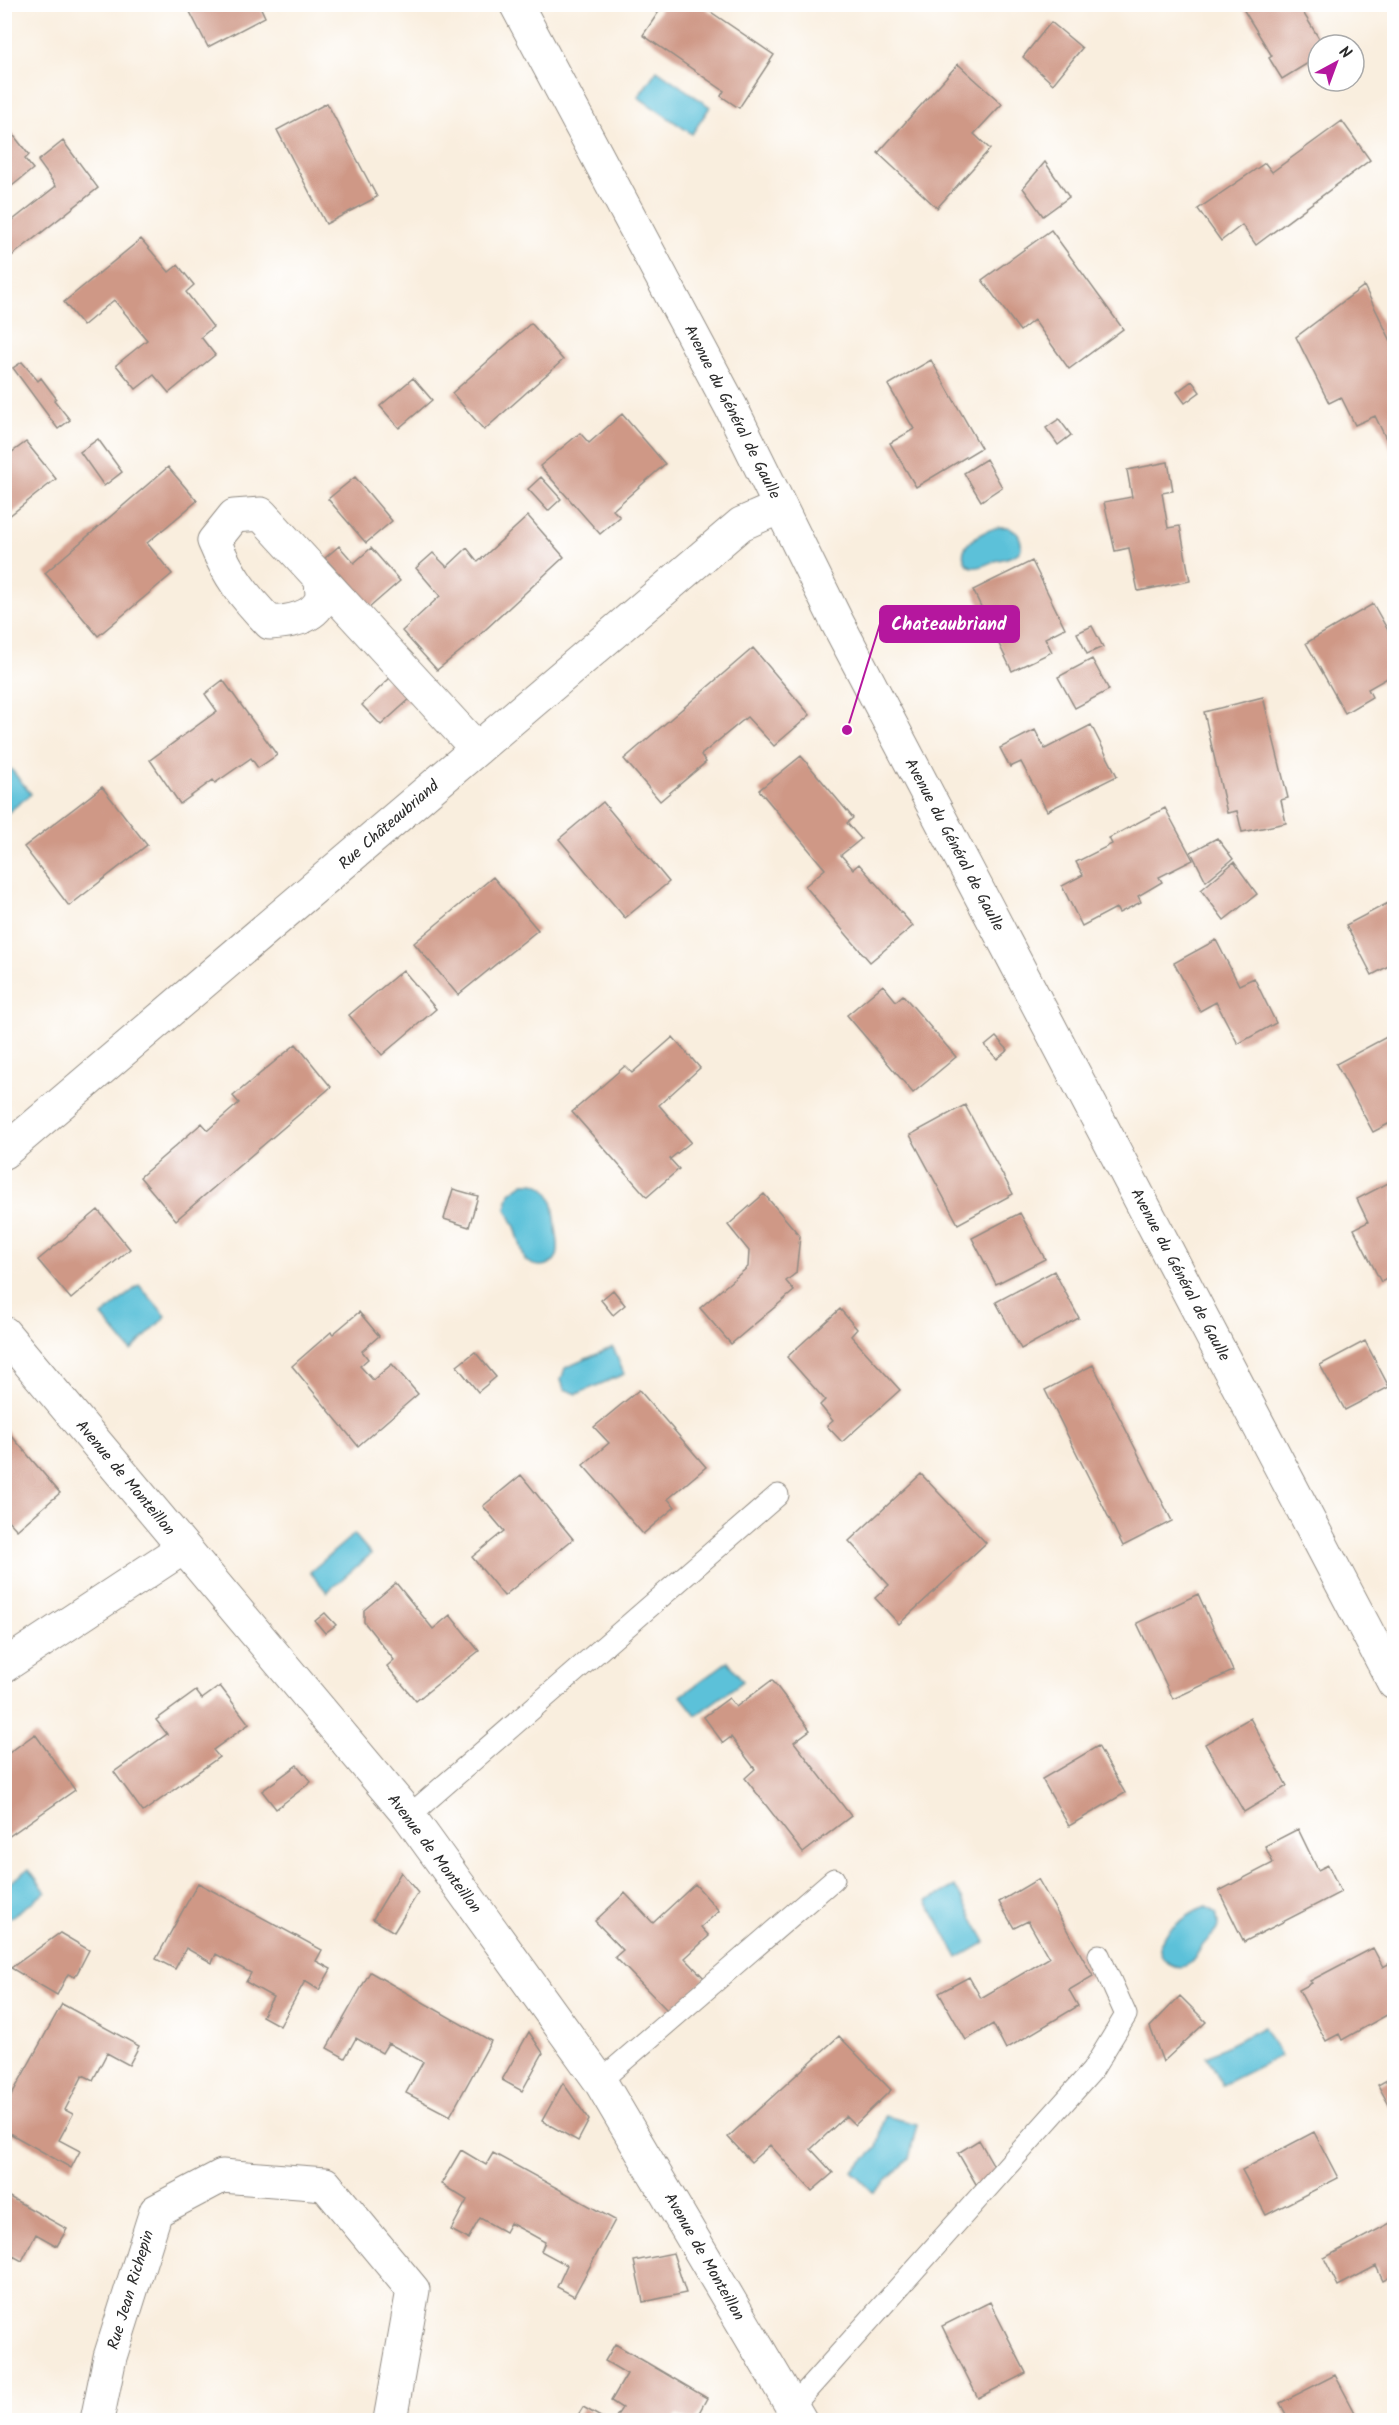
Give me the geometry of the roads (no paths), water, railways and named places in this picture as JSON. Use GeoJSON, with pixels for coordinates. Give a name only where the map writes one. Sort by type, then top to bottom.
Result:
{"type":"FeatureCollection","features":[{"type":"Feature","properties":{"kind":"street","name":"Avenue du Général de Gaulle"},"geometry":{"type":"LineString","coordinates":[[519,7],[731,407],[848,643],[1395,1683]]}},
{"type":"Feature","properties":{"kind":"street","name":"Rue Châteaubriand"},"geometry":{"type":"LineString","coordinates":[[4,1152],[741,524],[780,507]]}},
{"type":"Feature","properties":{"kind":"street"},"geometry":{"type":"LineString","coordinates":[[321,581],[477,749]]}},
{"type":"Feature","properties":{"kind":"street","name":"Avenue de Monteillon"},"geometry":{"type":"LineString","coordinates":[[4,1332],[408,1816],[600,2081],[796,2414]]}},
{"type":"Feature","properties":{"kind":"street"},"geometry":{"type":"LineString","coordinates":[[4,1666],[183,1548]]}},
{"type":"Feature","properties":{"kind":"street","name":"Rue Jean Richepin"},"geometry":{"type":"LineString","coordinates":[[97,2421],[110,2357],[156,2211],[222,2176],[325,2184],[413,2290],[390,2421]]}},
{"type":"Feature","properties":{"kind":"lane"},"geometry":{"type":"LineString","coordinates":[[408,1816],[778,1495]]}},
{"type":"Feature","properties":{"kind":"lane"},"geometry":{"type":"LineString","coordinates":[[600,2081],[834,1879]]}},
{"type":"Feature","properties":{"kind":"lane"},"geometry":{"type":"LineString","coordinates":[[796,2414],[1092,2071],[1126,2015],[1099,1955]]}},
{"type":"Feature","properties":{"kind":"water"},"geometry":{"type":"Polygon","coordinates":[[[657,70],[710,107],[692,134],[638,97],[657,70]]]}},
{"type":"Feature","properties":{"kind":"water"},"geometry":{"type":"Polygon","coordinates":[[[999,527],[1008,527],[1018,534],[1021,541],[1020,551],[981,567],[968,565],[964,552],[970,542],[981,534],[999,527]]]}},
{"type":"Feature","properties":{"kind":"water"},"geometry":{"type":"Polygon","coordinates":[[[11,769],[31,794],[5,815],[5,774],[11,769]]]}},
{"type":"Feature","properties":{"kind":"water"},"geometry":{"type":"Polygon","coordinates":[[[524,1183],[541,1186],[553,1203],[558,1249],[557,1256],[547,1265],[537,1266],[525,1260],[515,1227],[506,1209],[510,1193],[524,1183]]]}},
{"type":"Feature","properties":{"kind":"water"},"geometry":{"type":"Polygon","coordinates":[[[139,1285],[166,1316],[131,1351],[102,1316],[139,1285]]]}},
{"type":"Feature","properties":{"kind":"water"},"geometry":{"type":"Polygon","coordinates":[[[613,1347],[624,1374],[577,1394],[564,1389],[561,1380],[565,1368],[613,1347]]]}},
{"type":"Feature","properties":{"kind":"water"},"geometry":{"type":"Polygon","coordinates":[[[354,1534],[371,1554],[327,1592],[310,1572],[354,1534]]]}},
{"type":"Feature","properties":{"kind":"water"},"geometry":{"type":"Polygon","coordinates":[[[728,1661],[743,1681],[696,1715],[681,1696],[728,1661]]]}},
{"type":"Feature","properties":{"kind":"water"},"geometry":{"type":"Polygon","coordinates":[[[29,1869],[46,1892],[5,1921],[5,1886],[29,1869]]]}},
{"type":"Feature","properties":{"kind":"water"},"geometry":{"type":"Polygon","coordinates":[[[955,1886],[986,1942],[958,1958],[927,1901],[955,1886]]]}},
{"type":"Feature","properties":{"kind":"water"},"geometry":{"type":"Polygon","coordinates":[[[1206,1907],[1216,1913],[1218,1924],[1216,1931],[1189,1964],[1179,1967],[1169,1964],[1160,1951],[1162,1940],[1179,1922],[1206,1907]]]}},
{"type":"Feature","properties":{"kind":"water"},"geometry":{"type":"Polygon","coordinates":[[[1264,2027],[1280,2056],[1222,2085],[1207,2056],[1264,2027]]]}},
{"type":"Feature","properties":{"kind":"water"},"geometry":{"type":"Polygon","coordinates":[[[885,2116],[917,2124],[909,2159],[874,2193],[852,2171],[877,2148],[885,2116]]]}},
{"type":"Feature","properties":{"kind":"place","name":"Chateaubriand"},"geometry":{"type":"Point","coordinates":[847,730]}}]}
